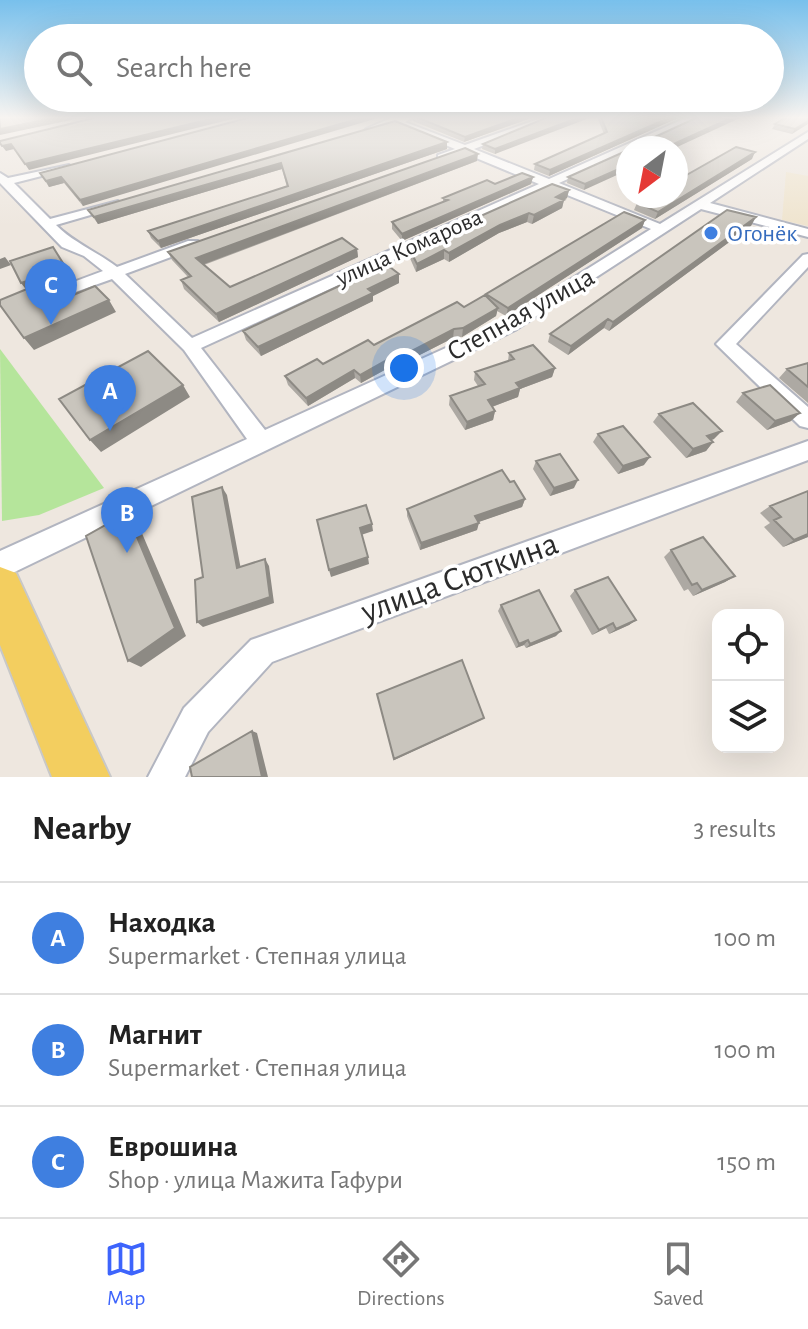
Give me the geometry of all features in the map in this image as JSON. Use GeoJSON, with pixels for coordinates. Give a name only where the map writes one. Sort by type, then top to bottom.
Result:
{"type":"FeatureCollection","features":[{"type":"Feature","properties":{"kind":"main road"},"geometry":{"type":"LineString","coordinates":[[0,589],[81,777]]}},
{"type":"Feature","properties":{"kind":"street"},"geometry":{"type":"LineString","coordinates":[[435,159],[452,153]]}},
{"type":"Feature","properties":{"kind":"street"},"geometry":{"type":"LineString","coordinates":[[474,153],[664,230]]}},
{"type":"Feature","properties":{"kind":"street","name":"улица Комарова"},"geometry":{"type":"LineString","coordinates":[[190,346],[616,153]]}},
{"type":"Feature","properties":{"kind":"street","name":"Степная улица"},"geometry":{"type":"LineString","coordinates":[[0,565],[509,326],[780,153]]}},
{"type":"Feature","properties":{"kind":"street"},"geometry":{"type":"LineString","coordinates":[[3,179],[82,163]]}},
{"type":"Feature","properties":{"kind":"street"},"geometry":{"type":"LineString","coordinates":[[3,179],[67,244],[89,253],[114,272],[190,346],[261,441]]}},
{"type":"Feature","properties":{"kind":"street"},"geometry":{"type":"LineString","coordinates":[[46,224],[122,201]]}},
{"type":"Feature","properties":{"kind":"street"},"geometry":{"type":"LineString","coordinates":[[701,205],[808,233]]}},
{"type":"Feature","properties":{"kind":"street"},"geometry":{"type":"LineString","coordinates":[[58,293],[201,241]]}},
{"type":"Feature","properties":{"kind":"street"},"geometry":{"type":"LineString","coordinates":[[808,258],[725,344],[808,420]]}},
{"type":"Feature","properties":{"kind":"street","name":"улица Сюткина"},"geometry":{"type":"LineString","coordinates":[[166,777],[196,720],[262,651],[376,606],[808,450]]}},
{"type":"Feature","properties":{"kind":"shaded area"},"geometry":{"type":"Polygon","coordinates":[[[786,172],[808,176],[808,226],[782,220],[786,172]]]}},
{"type":"Feature","properties":{"kind":"green space"},"geometry":{"type":"Polygon","coordinates":[[[0,349],[104,488],[39,515],[2,521],[0,349]]]}},
{"type":"Feature","properties":{"kind":"building"},"geometry":{"type":"Polygon","coordinates":[[[17,153],[69,153],[25,164],[17,153]]]}},
{"type":"Feature","properties":{"kind":"building"},"geometry":{"type":"Polygon","coordinates":[[[114,153],[240,153],[80,200],[61,177],[46,181],[40,173],[114,153]]]}},
{"type":"Feature","properties":{"kind":"building"},"geometry":{"type":"Polygon","coordinates":[[[284,153],[414,153],[158,241],[148,231],[288,186],[281,163],[94,217],[88,210],[284,153]]]}},
{"type":"Feature","properties":{"kind":"building"},"geometry":{"type":"Polygon","coordinates":[[[450,153],[478,154],[196,258],[230,287],[342,238],[357,249],[216,314],[181,280],[191,276],[168,252],[450,153]]]}},
{"type":"Feature","properties":{"kind":"building"},"geometry":{"type":"Polygon","coordinates":[[[559,153],[588,153],[550,170],[535,164],[559,153]]]}},
{"type":"Feature","properties":{"kind":"building"},"geometry":{"type":"Polygon","coordinates":[[[725,153],[753,153],[688,193],[688,174],[725,153]]]}},
{"type":"Feature","properties":{"kind":"building"},"geometry":{"type":"Polygon","coordinates":[[[616,155],[616,170],[585,184],[568,177],[616,155]]]}},
{"type":"Feature","properties":{"kind":"building"},"geometry":{"type":"Polygon","coordinates":[[[522,173],[533,177],[402,234],[392,222],[448,200],[443,198],[487,180],[495,184],[522,173]]]}},
{"type":"Feature","properties":{"kind":"building"},"geometry":{"type":"Polygon","coordinates":[[[552,184],[569,190],[556,197],[564,200],[534,215],[529,213],[500,225],[449,253],[444,250],[417,264],[409,248],[552,184]]]}},
{"type":"Feature","properties":{"kind":"building"},"geometry":{"type":"Polygon","coordinates":[[[727,210],[756,217],[613,322],[608,319],[571,346],[550,334],[727,210]]]}},
{"type":"Feature","properties":{"kind":"building"},"geometry":{"type":"Polygon","coordinates":[[[624,212],[645,220],[508,308],[486,294],[624,212]]]}},
{"type":"Feature","properties":{"kind":"building"},"geometry":{"type":"Polygon","coordinates":[[[53,247],[66,268],[21,283],[10,261],[53,247]]]}},
{"type":"Feature","properties":{"kind":"building"},"geometry":{"type":"Polygon","coordinates":[[[386,264],[399,274],[368,289],[373,293],[258,347],[243,331],[386,264]]]}},
{"type":"Feature","properties":{"kind":"building"},"geometry":{"type":"Polygon","coordinates":[[[95,286],[109,300],[24,338],[0,305],[0,300],[27,289],[44,307],[95,286]]]}},
{"type":"Feature","properties":{"kind":"building"},"geometry":{"type":"Polygon","coordinates":[[[485,295],[498,308],[404,355],[401,352],[360,375],[354,370],[306,398],[285,376],[317,359],[323,364],[368,340],[374,345],[457,302],[464,307],[485,295]]]}},
{"type":"Feature","properties":{"kind":"building"},"geometry":{"type":"Polygon","coordinates":[[[533,345],[555,368],[516,383],[520,388],[488,400],[495,411],[467,422],[450,396],[485,384],[475,372],[514,359],[509,353],[533,345]]]}},
{"type":"Feature","properties":{"kind":"building"},"geometry":{"type":"Polygon","coordinates":[[[148,351],[183,385],[90,440],[59,399],[148,351]]]}},
{"type":"Feature","properties":{"kind":"building"},"geometry":{"type":"Polygon","coordinates":[[[808,363],[808,387],[787,369],[808,363]]]}},
{"type":"Feature","properties":{"kind":"building"},"geometry":{"type":"Polygon","coordinates":[[[770,385],[800,413],[775,421],[743,393],[770,385]]]}},
{"type":"Feature","properties":{"kind":"building"},"geometry":{"type":"Polygon","coordinates":[[[693,403],[722,431],[707,436],[713,442],[693,449],[659,414],[693,403]]]}},
{"type":"Feature","properties":{"kind":"building"},"geometry":{"type":"Polygon","coordinates":[[[623,426],[650,457],[623,466],[598,434],[623,426]]]}},
{"type":"Feature","properties":{"kind":"building"},"geometry":{"type":"Polygon","coordinates":[[[560,454],[578,480],[554,488],[536,461],[560,454]]]}},
{"type":"Feature","properties":{"kind":"building"},"geometry":{"type":"Polygon","coordinates":[[[502,470],[510,482],[514,481],[525,499],[475,516],[479,523],[421,543],[407,509],[502,470]]]}},
{"type":"Feature","properties":{"kind":"building"},"geometry":{"type":"Polygon","coordinates":[[[222,487],[237,568],[265,559],[270,597],[197,622],[195,580],[203,577],[192,497],[222,487]]]}},
{"type":"Feature","properties":{"kind":"building"},"geometry":{"type":"Polygon","coordinates":[[[808,491],[808,534],[794,540],[774,520],[781,517],[770,506],[808,491]]]}},
{"type":"Feature","properties":{"kind":"building"},"geometry":{"type":"Polygon","coordinates":[[[366,505],[372,524],[360,528],[368,557],[329,570],[317,520],[366,505]]]}},
{"type":"Feature","properties":{"kind":"building"},"geometry":{"type":"Polygon","coordinates":[[[127,513],[175,628],[128,661],[86,536],[127,513]]]}},
{"type":"Feature","properties":{"kind":"building"},"geometry":{"type":"Polygon","coordinates":[[[703,537],[735,576],[702,590],[697,583],[692,585],[671,550],[703,537]]]}},
{"type":"Feature","properties":{"kind":"building"},"geometry":{"type":"Polygon","coordinates":[[[608,577],[636,620],[616,629],[613,623],[599,630],[575,590],[608,577]]]}},
{"type":"Feature","properties":{"kind":"building"},"geometry":{"type":"Polygon","coordinates":[[[539,590],[561,631],[530,644],[528,640],[519,644],[501,605],[539,590]]]}},
{"type":"Feature","properties":{"kind":"building"},"geometry":{"type":"Polygon","coordinates":[[[462,660],[484,718],[394,759],[377,694],[462,660]]]}},
{"type":"Feature","properties":{"kind":"building"},"geometry":{"type":"Polygon","coordinates":[[[252,731],[262,777],[192,777],[190,767],[252,731]]]}},
{"type":"Feature","properties":{"kind":"place","name":"Огонёк"},"geometry":{"type":"Point","coordinates":[711,233]}},
{"type":"Feature","properties":{"kind":"place","name":"Еврошина"},"geometry":{"type":"Point","coordinates":[51,325]}},
{"type":"Feature","properties":{"kind":"place","name":"Находка"},"geometry":{"type":"Point","coordinates":[110,431]}},
{"type":"Feature","properties":{"kind":"place","name":"Магнит"},"geometry":{"type":"Point","coordinates":[127,553]}}]}
